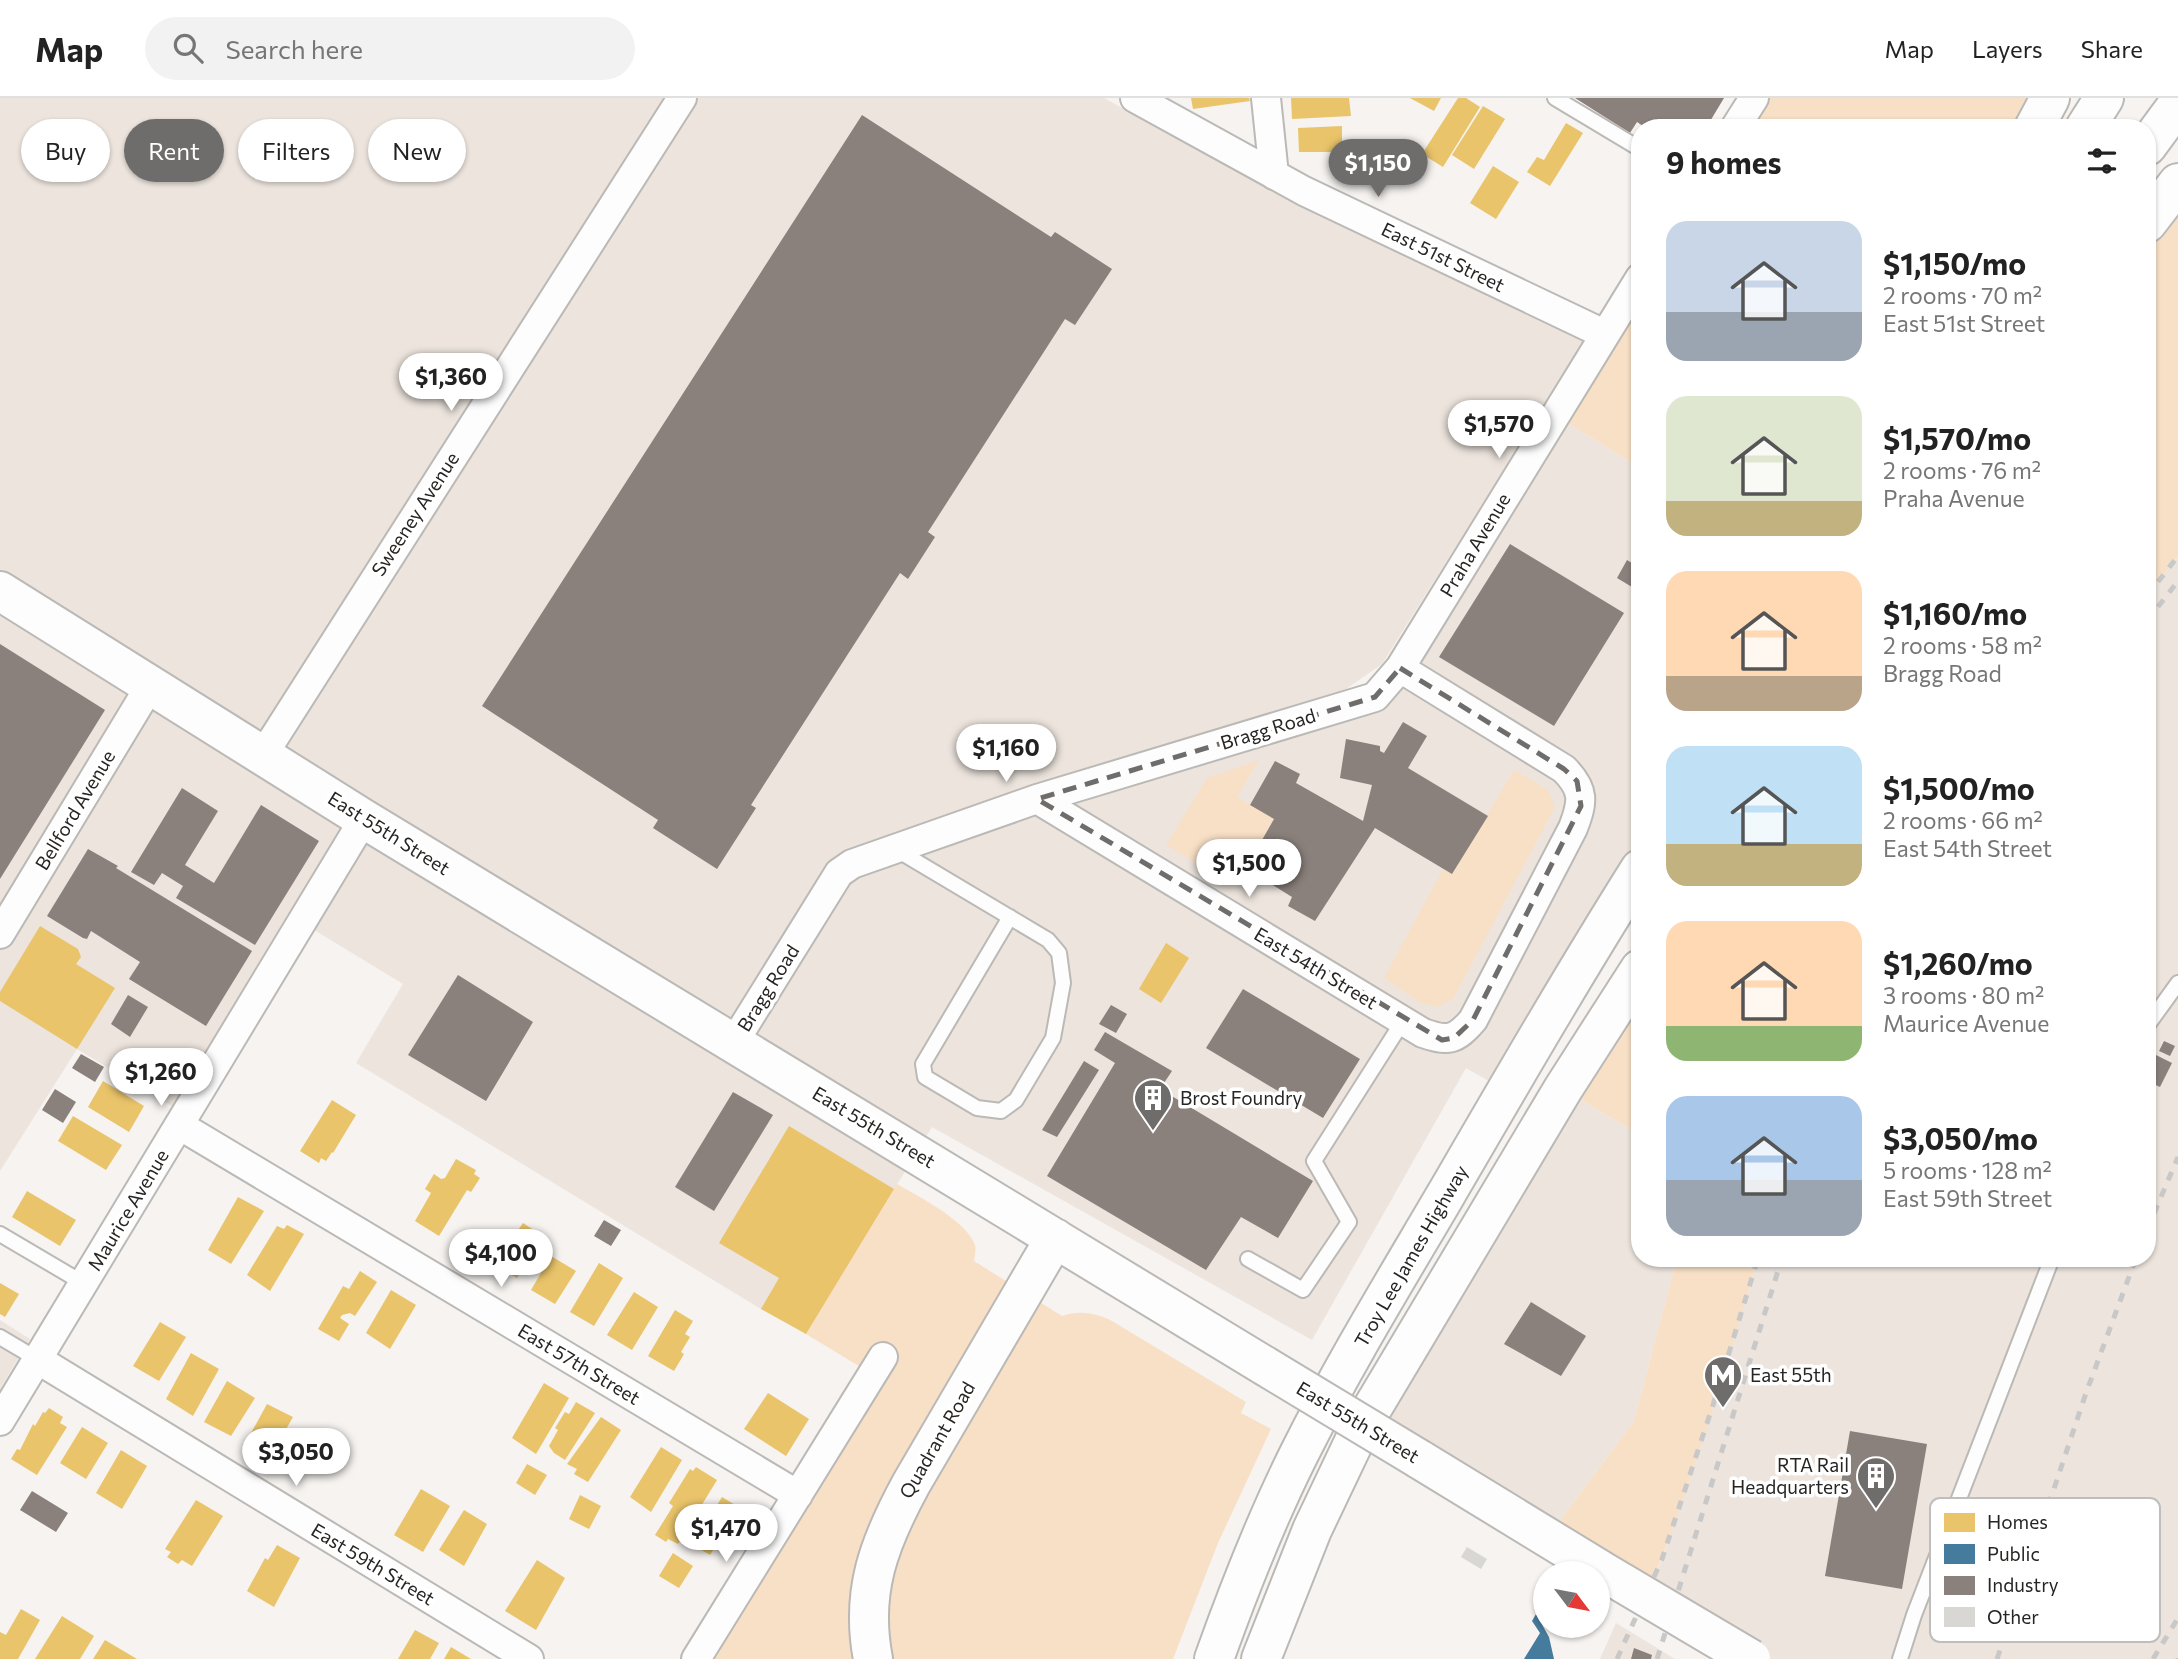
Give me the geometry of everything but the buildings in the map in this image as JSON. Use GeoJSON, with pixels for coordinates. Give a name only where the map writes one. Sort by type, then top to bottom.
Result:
{"type":"FeatureCollection","features":[{"type":"Feature","properties":{"kind":"main road"},"geometry":{"type":"LineString","coordinates":[[2039,119],[2050,98]]}},
{"type":"Feature","properties":{"kind":"main road"},"geometry":{"type":"LineString","coordinates":[[2091,119],[2104,98]]}},
{"type":"Feature","properties":{"kind":"main road"},"geometry":{"type":"LineString","coordinates":[[2156,134],[2178,104]]}},
{"type":"Feature","properties":{"kind":"main road"},"geometry":{"type":"LineString","coordinates":[[2156,211],[2178,183]]}},
{"type":"Feature","properties":{"kind":"main road","name":"East 55th Street"},"geometry":{"type":"LineString","coordinates":[[0,591],[364,819],[1751,1659]]}},
{"type":"Feature","properties":{"kind":"main road"},"geometry":{"type":"LineString","coordinates":[[1588,951],[1631,866]]}},
{"type":"Feature","properties":{"kind":"main road","name":"Troy Lee James Highway"},"geometry":{"type":"LineString","coordinates":[[1214,1659],[1262,1535],[1300,1452],[1364,1336],[1588,951],[1631,883]]}},
{"type":"Feature","properties":{"kind":"main road"},"geometry":{"type":"LineString","coordinates":[[1261,1659],[1312,1530],[1362,1427],[1563,1089],[1631,983]]}},
{"type":"Feature","properties":{"kind":"main road","name":"Quadrant Road"},"geometry":{"type":"LineString","coordinates":[[873,1659],[869,1642],[868,1600],[876,1562],[890,1525],[931,1448],[1055,1238]]}},
{"type":"Feature","properties":{"kind":"street","name":"Sweeney Avenue"},"geometry":{"type":"LineString","coordinates":[[263,754],[682,98]]}},
{"type":"Feature","properties":{"kind":"street","name":"East 51st Street"},"geometry":{"type":"LineString","coordinates":[[1135,98],[1274,175],[1604,334]]}},
{"type":"Feature","properties":{"kind":"street"},"geometry":{"type":"LineString","coordinates":[[1266,98],[1274,175]]}},
{"type":"Feature","properties":{"kind":"street"},"geometry":{"type":"LineString","coordinates":[[1741,119],[1754,98]]}},
{"type":"Feature","properties":{"kind":"street","name":"Praha Avenue"},"geometry":{"type":"LineString","coordinates":[[1400,668],[1631,292]]}},
{"type":"Feature","properties":{"kind":"street","name":"Bragg Road"},"geometry":{"type":"LineString","coordinates":[[734,1042],[839,873],[852,864],[1037,799],[1375,697],[1400,668]]}},
{"type":"Feature","properties":{"kind":"street","name":"East 54th Street"},"geometry":{"type":"LineString","coordinates":[[1037,799],[1423,1033],[1442,1040],[1454,1038],[1473,1020],[1573,828],[1581,806],[1577,781],[1564,769],[1400,668]]}},
{"type":"Feature","properties":{"kind":"street","name":"Bellford Avenue"},"geometry":{"type":"LineString","coordinates":[[0,934],[150,686]]}},
{"type":"Feature","properties":{"kind":"street","name":"Maurice Avenue"},"geometry":{"type":"LineString","coordinates":[[0,1421],[364,819]]}},
{"type":"Feature","properties":{"kind":"street","name":"East 57th Street"},"geometry":{"type":"LineString","coordinates":[[179,1125],[799,1495]]}},
{"type":"Feature","properties":{"kind":"street"},"geometry":{"type":"LineString","coordinates":[[696,1659],[883,1357]]}},
{"type":"Feature","properties":{"kind":"street","name":"East 59th Street"},"geometry":{"type":"LineString","coordinates":[[37,1359],[529,1659]]}},
{"type":"Feature","properties":{"kind":"lane"},"geometry":{"type":"LineString","coordinates":[[1555,98],[1631,144]]}},
{"type":"Feature","properties":{"kind":"lane"},"geometry":{"type":"LineString","coordinates":[[895,849],[1010,917],[1048,940],[1059,953],[1063,983],[1053,1038],[1016,1100],[1001,1111],[977,1108],[925,1077],[923,1064],[1010,917]]}},
{"type":"Feature","properties":{"kind":"lane"},"geometry":{"type":"LineString","coordinates":[[2156,1014],[2178,983]]}},
{"type":"Feature","properties":{"kind":"lane"},"geometry":{"type":"LineString","coordinates":[[1248,1259],[1303,1290],[1349,1222],[1314,1161],[1403,1021]]}},
{"type":"Feature","properties":{"kind":"lane"},"geometry":{"type":"LineString","coordinates":[[0,1234],[83,1283]]}},
{"type":"Feature","properties":{"kind":"lane"},"geometry":{"type":"LineString","coordinates":[[1959,1498],[2049,1267]]}},
{"type":"Feature","properties":{"kind":"lane"},"geometry":{"type":"LineString","coordinates":[[0,1337],[37,1359]]}},
{"type":"Feature","properties":{"kind":"lane"},"geometry":{"type":"LineString","coordinates":[[1900,1659],[1930,1574]]}},
{"type":"Feature","properties":{"kind":"highlighted area"},"geometry":{"type":"Polygon","coordinates":[[[1400,668],[1564,769],[1577,781],[1581,806],[1473,1020],[1454,1038],[1442,1040],[1037,799],[1375,697],[1400,668]]]}},
{"type":"Feature","properties":{"kind":"shaded area"},"geometry":{"type":"Polygon","coordinates":[[[0,98],[1104,98],[1585,340],[1382,664],[1346,689],[1009,796],[1375,697],[1555,415],[1631,462],[1631,866],[1588,951],[1506,1091],[1466,1068],[1312,1340],[932,1127],[806,1334],[356,1063],[403,984],[288,914],[172,1106],[77,1049],[0,1171],[0,98]]]}},
{"type":"Feature","properties":{"kind":"shaded area"},"geometry":{"type":"Polygon","coordinates":[[[1754,98],[2050,98],[2039,119],[1741,119],[1754,98]]]}},
{"type":"Feature","properties":{"kind":"shaded area"},"geometry":{"type":"Polygon","coordinates":[[[2178,183],[2178,556],[2156,584],[2156,211],[2178,183]]]}},
{"type":"Feature","properties":{"kind":"shaded area"},"geometry":{"type":"Polygon","coordinates":[[[1631,293],[1631,462],[1555,415],[1631,293]]]}},
{"type":"Feature","properties":{"kind":"shaded area"},"geometry":{"type":"Polygon","coordinates":[[[2178,556],[2178,1659],[1751,1659],[1646,1597],[1690,1479],[1755,1267],[2156,1267],[2156,584],[2178,556]]]}},
{"type":"Feature","properties":{"kind":"shaded area"},"geometry":{"type":"Polygon","coordinates":[[[1259,760],[1237,797],[1274,819],[1234,886],[1166,845],[1207,778],[1259,760]]]}},
{"type":"Feature","properties":{"kind":"shaded area"},"geometry":{"type":"Polygon","coordinates":[[[1514,770],[1548,790],[1555,807],[1453,999],[1438,1007],[1421,1003],[1384,978],[1443,869],[1452,874],[1514,770]]]}},
{"type":"Feature","properties":{"kind":"shaded area"},"geometry":{"type":"Polygon","coordinates":[[[1631,983],[1631,1130],[1563,1089],[1631,983]]]}},
{"type":"Feature","properties":{"kind":"shaded area"},"geometry":{"type":"Polygon","coordinates":[[[1563,1089],[1631,1130],[1631,1267],[1675,1267],[1634,1421],[1547,1538],[1361,1427],[1563,1089]]]}},
{"type":"Feature","properties":{"kind":"shaded area"},"geometry":{"type":"Polygon","coordinates":[[[897,1184],[941,1210],[962,1227],[975,1245],[974,1261],[1062,1316],[1087,1313],[1112,1321],[1246,1402],[1241,1413],[1271,1429],[1218,1543],[1173,1659],[696,1659],[872,1374],[806,1334],[897,1184]]]}},
{"type":"Feature","properties":{"kind":"shaded area"},"geometry":{"type":"Polygon","coordinates":[[[1675,1267],[1755,1267],[1693,1471],[1646,1597],[1610,1576],[1610,1561],[1586,1561],[1547,1538],[1634,1421],[1675,1267]]]}},
{"type":"Feature","properties":{"kind":"shaded area"},"geometry":{"type":"Polygon","coordinates":[[[0,1320],[30,1339],[0,1389],[0,1320]]]}},
{"type":"Feature","properties":{"kind":"shaded area"},"geometry":{"type":"Polygon","coordinates":[[[1616,1623],[1675,1659],[1600,1659],[1616,1623]]]}},
{"type":"Feature","properties":{"kind":"railway"},"geometry":{"type":"LineString","coordinates":[[2156,584],[2178,556]]}},
{"type":"Feature","properties":{"kind":"railway"},"geometry":{"type":"LineString","coordinates":[[2156,609],[2178,581]]}},
{"type":"Feature","properties":{"kind":"railway"},"geometry":{"type":"LineString","coordinates":[[2156,1209],[2178,1157]]}},
{"type":"Feature","properties":{"kind":"railway"},"geometry":{"type":"LineString","coordinates":[[1617,1659],[1662,1559],[1755,1267]]}},
{"type":"Feature","properties":{"kind":"railway"},"geometry":{"type":"LineString","coordinates":[[1657,1659],[1779,1267]]}},
{"type":"Feature","properties":{"kind":"railway"},"geometry":{"type":"LineString","coordinates":[[2051,1498],[2133,1267]]}},
{"type":"Feature","properties":{"kind":"railway"},"geometry":{"type":"LineString","coordinates":[[2153,1659],[2178,1618]]}},
{"type":"Feature","properties":{"kind":"railway"},"geometry":{"type":"LineString","coordinates":[[1997,1659],[2003,1642]]}},
{"type":"Feature","properties":{"kind":"place","name":"Brost Foundry"},"geometry":{"type":"Point","coordinates":[1153,1132]}},
{"type":"Feature","properties":{"kind":"place","name":"East 55th"},"geometry":{"type":"Point","coordinates":[1723,1409]}},
{"type":"Feature","properties":{"kind":"place","name":"RTA Rail Headquarters"},"geometry":{"type":"Point","coordinates":[1876,1510]}}]}
